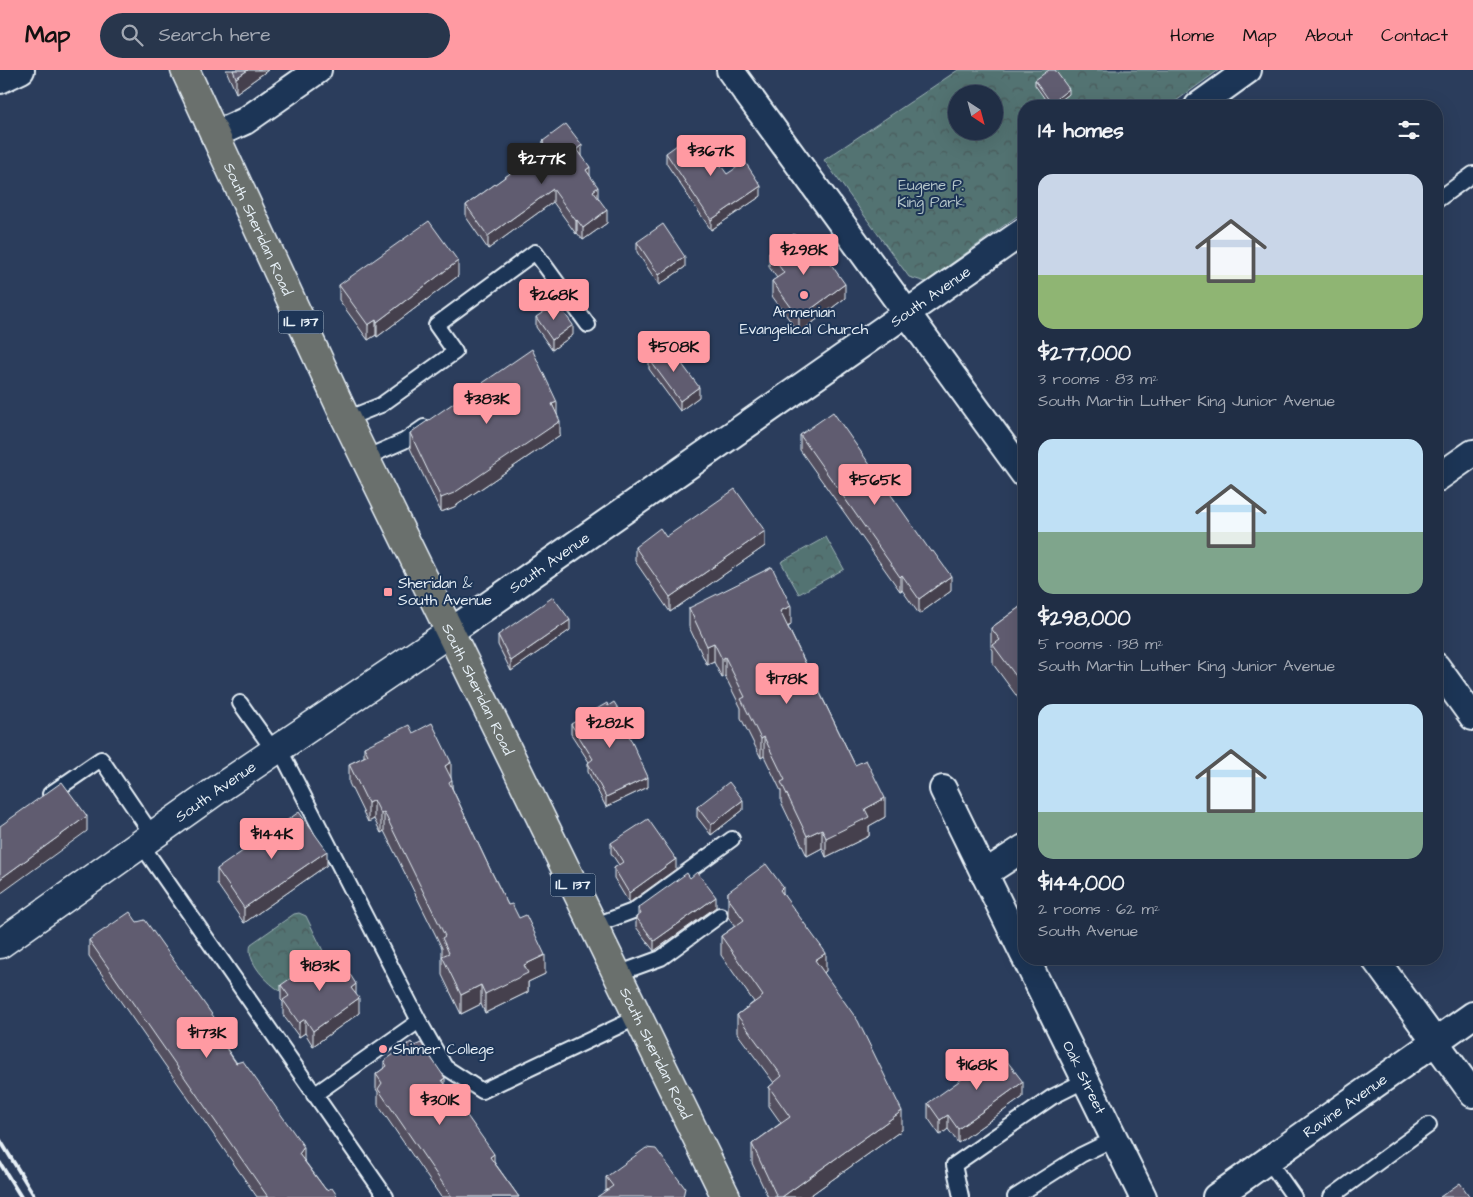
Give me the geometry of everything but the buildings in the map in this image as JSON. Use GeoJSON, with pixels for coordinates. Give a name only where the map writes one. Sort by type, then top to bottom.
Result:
{"type":"FeatureCollection","features":[{"type":"Feature","properties":{"kind":"highway","name":"South Sheridan Road"},"geometry":{"type":"LineString","coordinates":[[185,70],[346,419],[726,1197]]}},
{"type":"Feature","properties":{"kind":"street"},"geometry":{"type":"LineString","coordinates":[[0,80],[21,70]]}},
{"type":"Feature","properties":{"kind":"street"},"geometry":{"type":"LineString","coordinates":[[214,135],[245,121],[318,70]]}},
{"type":"Feature","properties":{"kind":"street"},"geometry":{"type":"LineString","coordinates":[[730,70],[1018,466]]}},
{"type":"Feature","properties":{"kind":"street"},"geometry":{"type":"LineString","coordinates":[[1206,100],[1248,70]]}},
{"type":"Feature","properties":{"kind":"street","name":"South Avenue"},"geometry":{"type":"LineString","coordinates":[[0,944],[1018,235]]}},
{"type":"Feature","properties":{"kind":"street"},"geometry":{"type":"LineString","coordinates":[[1443,474],[1473,454]]}},
{"type":"Feature","properties":{"kind":"street"},"geometry":{"type":"LineString","coordinates":[[1443,676],[1473,717]]}},
{"type":"Feature","properties":{"kind":"street"},"geometry":{"type":"LineString","coordinates":[[943,789],[1018,943]]}},
{"type":"Feature","properties":{"kind":"street"},"geometry":{"type":"LineString","coordinates":[[984,874],[1018,852]]}},
{"type":"Feature","properties":{"kind":"street","name":"Oak Street"},"geometry":{"type":"LineString","coordinates":[[1029,965],[1143,1197]]}},
{"type":"Feature","properties":{"kind":"street"},"geometry":{"type":"LineString","coordinates":[[1379,965],[1473,1094]]}},
{"type":"Feature","properties":{"kind":"street","name":"Ravine Avenue"},"geometry":{"type":"LineString","coordinates":[[1216,1197],[1473,1015]]}},
{"type":"Feature","properties":{"kind":"lane"},"geometry":{"type":"LineString","coordinates":[[1443,196],[1473,174]]}},
{"type":"Feature","properties":{"kind":"lane"},"geometry":{"type":"LineString","coordinates":[[346,419],[381,405],[455,352],[436,325],[535,252],[588,325]]}},
{"type":"Feature","properties":{"kind":"lane"},"geometry":{"type":"LineString","coordinates":[[365,458],[404,441],[435,419]]}},
{"type":"Feature","properties":{"kind":"lane"},"geometry":{"type":"LineString","coordinates":[[240,703],[277,750],[445,1067],[482,1091],[638,1018]]}},
{"type":"Feature","properties":{"kind":"lane"},"geometry":{"type":"LineString","coordinates":[[39,802],[101,759],[147,840],[314,1095],[386,1197]]}},
{"type":"Feature","properties":{"kind":"lane"},"geometry":{"type":"LineString","coordinates":[[593,926],[633,911],[732,839]]}},
{"type":"Feature","properties":{"kind":"lane"},"geometry":{"type":"LineString","coordinates":[[617,974],[661,958],[720,915]]}},
{"type":"Feature","properties":{"kind":"lane"},"geometry":{"type":"LineString","coordinates":[[314,1095],[419,1021]]}},
{"type":"Feature","properties":{"kind":"lane"},"geometry":{"type":"LineString","coordinates":[[962,1197],[954,1165],[1052,1097],[1086,1080]]}},
{"type":"Feature","properties":{"kind":"lane"},"geometry":{"type":"LineString","coordinates":[[1331,1197],[1429,1125]]}},
{"type":"Feature","properties":{"kind":"lane"},"geometry":{"type":"LineString","coordinates":[[1015,1197],[1081,1154],[1114,1139]]}},
{"type":"Feature","properties":{"kind":"lane"},"geometry":{"type":"LineString","coordinates":[[1268,1160],[1294,1197]]}},
{"type":"Feature","properties":{"kind":"green space","name":"Eugene P. King Park"},"geometry":{"type":"Polygon","coordinates":[[[958,70],[1219,70],[1177,100],[1018,100],[1018,215],[926,282],[909,277],[824,160],[958,70]]]}},
{"type":"Feature","properties":{"kind":"green space"},"geometry":{"type":"Polygon","coordinates":[[[826,537],[844,569],[799,594],[781,562],[826,537]]]}},
{"type":"Feature","properties":{"kind":"green space"},"geometry":{"type":"Polygon","coordinates":[[[299,913],[306,916],[327,959],[282,992],[270,984],[254,965],[250,951],[251,944],[294,914],[299,913]]]}},
{"type":"Feature","properties":{"kind":"railway"},"geometry":{"type":"LineString","coordinates":[[0,1140],[35,1197]]}},
{"type":"Feature","properties":{"kind":"railway"},"geometry":{"type":"LineString","coordinates":[[0,1163],[21,1197]]}},
{"type":"Feature","properties":{"kind":"place","name":"Armenian Evangelical Church"},"geometry":{"type":"Point","coordinates":[804,295]}},
{"type":"Feature","properties":{"kind":"place","name":"Sheridan & South Avenue"},"geometry":{"type":"Point","coordinates":[388,592]}},
{"type":"Feature","properties":{"kind":"place","name":"Shimer College"},"geometry":{"type":"Point","coordinates":[383,1049]}}]}
